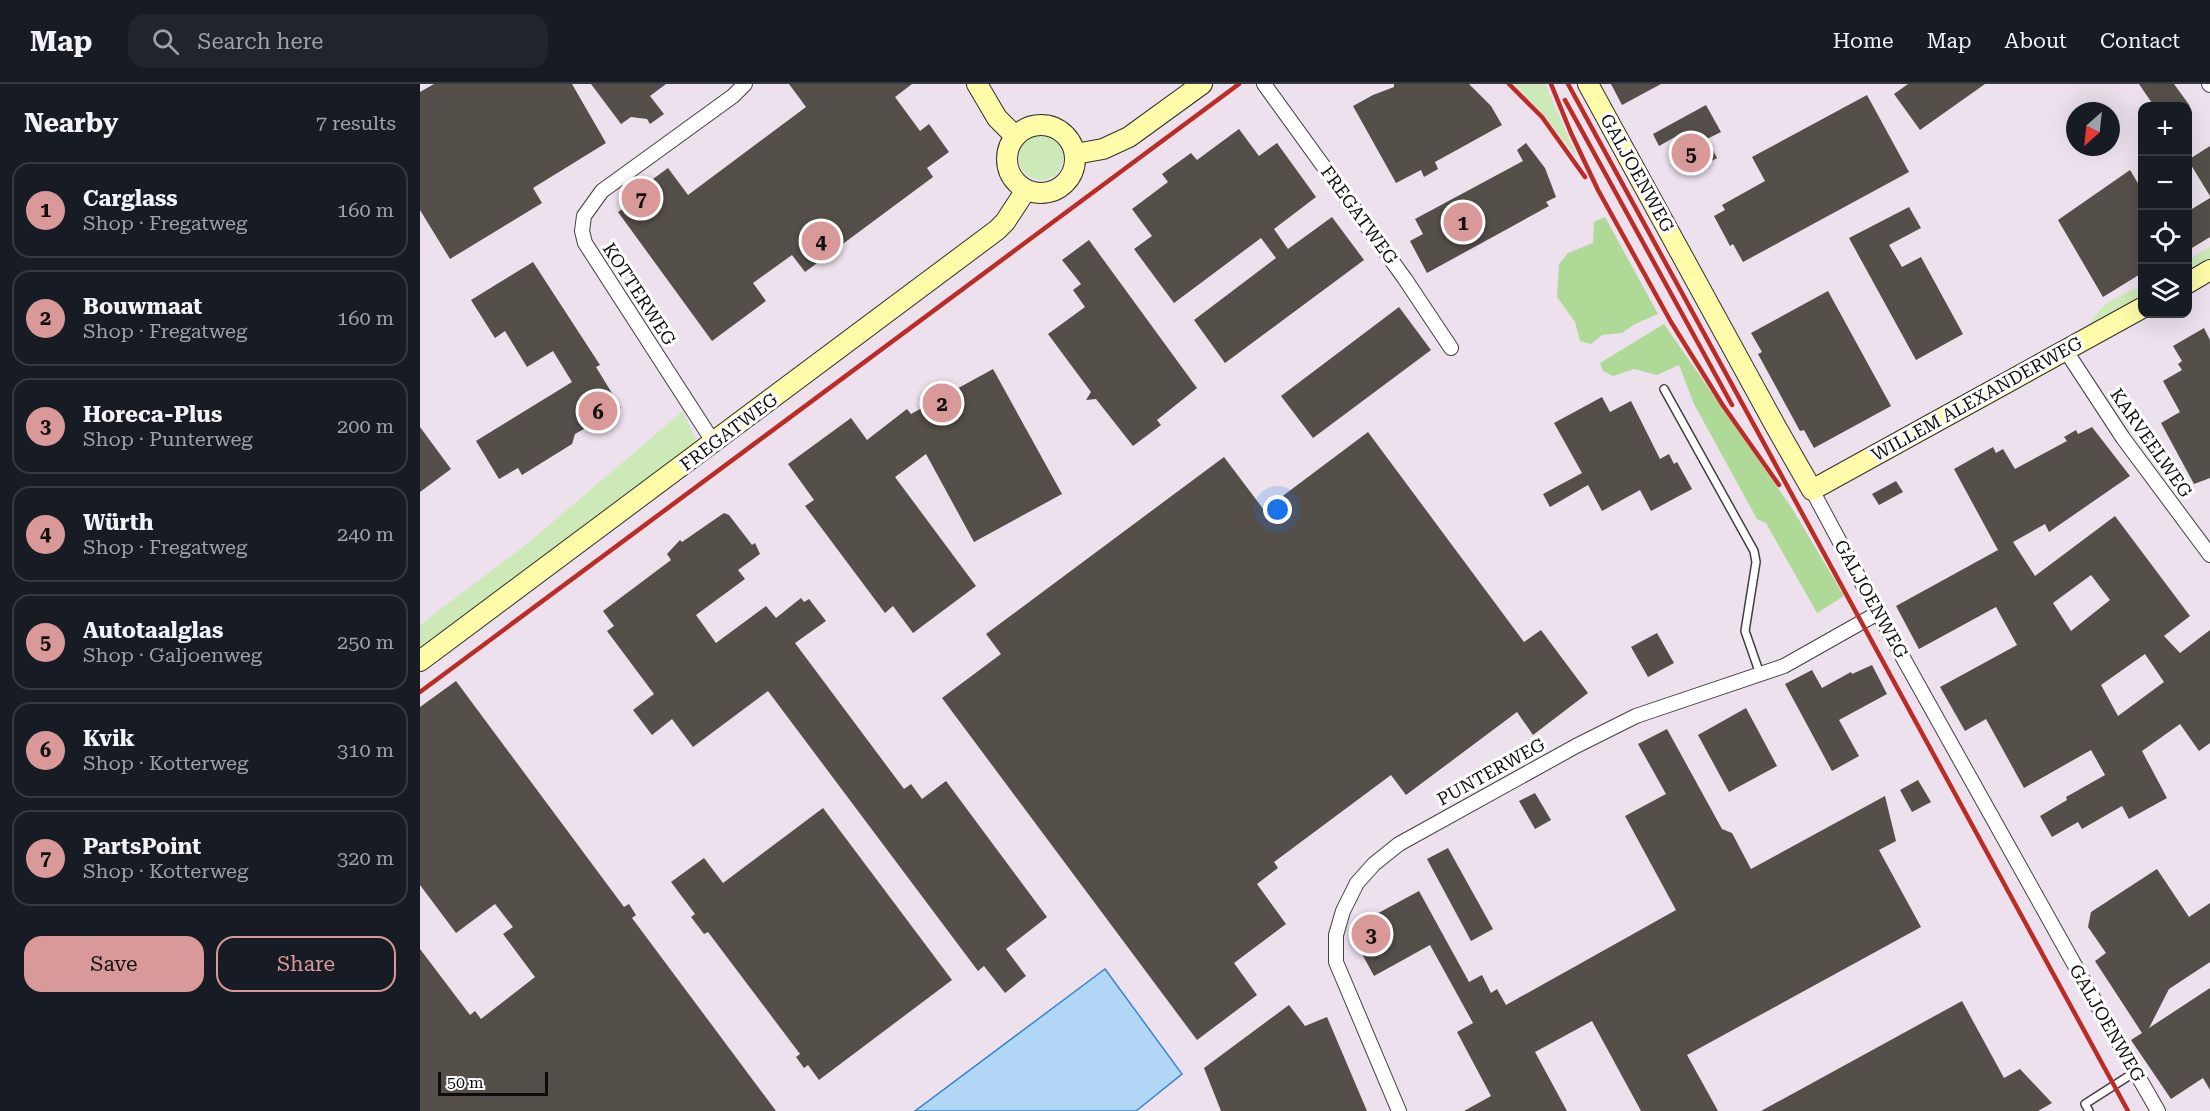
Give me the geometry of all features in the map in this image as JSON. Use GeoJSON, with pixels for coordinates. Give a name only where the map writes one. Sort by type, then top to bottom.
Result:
{"type":"FeatureCollection","features":[{"type":"Feature","properties":{"kind":"street","name":"KOTTERWEG"},"geometry":{"type":"LineString","coordinates":[[714,443],[585,243],[582,231],[584,216],[602,191],[733,96],[745,84]]}},
{"type":"Feature","properties":{"kind":"street"},"geometry":{"type":"LineString","coordinates":[[977,84],[997,118],[1015,136]]}},
{"type":"Feature","properties":{"kind":"street"},"geometry":{"type":"LineString","coordinates":[[1075,154],[1109,147],[1129,137],[1202,84]]}},
{"type":"Feature","properties":{"kind":"street","name":"FREGATWEG"},"geometry":{"type":"LineString","coordinates":[[1264,84],[1405,279],[1451,348]]}},
{"type":"Feature","properties":{"kind":"street","name":"GALJOENWEG"},"geometry":{"type":"LineString","coordinates":[[1588,84],[1878,614],[2158,1111]]}},
{"type":"Feature","properties":{"kind":"street"},"geometry":{"type":"LineString","coordinates":[[1033,126],[1054,128],[1070,141],[1075,154],[1074,169],[1067,182],[1048,193],[1040,194],[1026,190],[1013,180],[1007,166],[1008,150],[1015,136],[1033,126]]}},
{"type":"Feature","properties":{"kind":"street","name":"FREGATWEG"},"geometry":{"type":"LineString","coordinates":[[420,661],[997,230],[1026,190]]}},
{"type":"Feature","properties":{"kind":"street"},"geometry":{"type":"LineString","coordinates":[[2192,280],[2210,270]]}},
{"type":"Feature","properties":{"kind":"street","name":"WILLEM ALEXANDERWEG"},"geometry":{"type":"LineString","coordinates":[[1812,490],[2138,310]]}},
{"type":"Feature","properties":{"kind":"street","name":"KARVEELWEG"},"geometry":{"type":"LineString","coordinates":[[2066,351],[2123,438],[2210,555]]}},
{"type":"Feature","properties":{"kind":"street","name":"PUNTERWEG"},"geometry":{"type":"LineString","coordinates":[[1399,1111],[1336,962],[1336,935],[1343,911],[1357,883],[1374,864],[1399,844],[1576,746],[1636,716],[1784,666],[1878,614]]}},
{"type":"Feature","properties":{"kind":"lane"},"geometry":{"type":"LineString","coordinates":[[1664,389],[1754,551],[1756,562],[1745,631],[1760,674]]}},
{"type":"Feature","properties":{"kind":"lane"},"geometry":{"type":"LineString","coordinates":[[2089,1111],[2085,1104],[2135,1072]]}},
{"type":"Feature","properties":{"kind":"shaded area"},"geometry":{"type":"Polygon","coordinates":[[[420,84],[2206,84],[2210,91],[2210,1111],[420,1111],[420,84]]]}},
{"type":"Feature","properties":{"kind":"green space"},"geometry":{"type":"Polygon","coordinates":[[[1514,84],[1545,84],[1578,159],[1543,114],[1514,84]]]}},
{"type":"Feature","properties":{"kind":"green space"},"geometry":{"type":"Polygon","coordinates":[[[1041,136],[1050,137],[1057,142],[1062,149],[1062,167],[1057,174],[1050,179],[1041,180],[1032,179],[1025,174],[1020,167],[1019,158],[1020,149],[1025,142],[1032,137],[1041,136]]]}},
{"type":"Feature","properties":{"kind":"green space"},"geometry":{"type":"Polygon","coordinates":[[[1605,217],[1658,314],[1635,324],[1622,333],[1602,335],[1591,344],[1580,341],[1575,322],[1557,297],[1559,264],[1568,253],[1593,243],[1594,222],[1605,217]]]}},
{"type":"Feature","properties":{"kind":"green space"},"geometry":{"type":"Polygon","coordinates":[[[2210,247],[2210,259],[2192,270],[2192,258],[2210,247]]]}},
{"type":"Feature","properties":{"kind":"green space"},"geometry":{"type":"Polygon","coordinates":[[[2138,286],[2138,299],[2086,328],[2104,305],[2138,286]]]}},
{"type":"Feature","properties":{"kind":"green space"},"geometry":{"type":"Polygon","coordinates":[[[1664,324],[1793,510],[1844,596],[1817,613],[1766,523],[1757,519],[1694,404],[1679,365],[1657,375],[1634,369],[1613,376],[1603,371],[1600,363],[1664,324]]]}},
{"type":"Feature","properties":{"kind":"green space"},"geometry":{"type":"Polygon","coordinates":[[[683,411],[698,446],[420,653],[420,625],[527,544],[683,411]]]}},
{"type":"Feature","properties":{"kind":"water"},"geometry":{"type":"Polygon","coordinates":[[[1105,969],[1182,1074],[1136,1111],[915,1111],[1105,969]]]}},
{"type":"Feature","properties":{"kind":"building"},"geometry":{"type":"Polygon","coordinates":[[[434,84],[572,84],[606,143],[533,188],[542,203],[450,259],[420,210],[420,92],[434,84]]]}},
{"type":"Feature","properties":{"kind":"building"},"geometry":{"type":"Polygon","coordinates":[[[591,84],[666,84],[650,96],[664,114],[650,124],[647,119],[631,117],[621,124],[591,84]]]}},
{"type":"Feature","properties":{"kind":"building"},"geometry":{"type":"Polygon","coordinates":[[[789,84],[912,84],[895,97],[920,131],[929,124],[949,152],[927,168],[933,177],[805,272],[792,255],[753,283],[766,301],[712,341],[618,212],[627,206],[623,201],[668,168],[688,195],[806,107],[789,84]]]}},
{"type":"Feature","properties":{"kind":"building"},"geometry":{"type":"Polygon","coordinates":[[[1394,84],[1469,84],[1491,106],[1502,125],[1435,162],[1438,169],[1424,177],[1421,170],[1396,183],[1353,106],[1394,87],[1394,84]]]}},
{"type":"Feature","properties":{"kind":"building"},"geometry":{"type":"Polygon","coordinates":[[[1611,84],[1661,84],[1622,105],[1611,84]]]}},
{"type":"Feature","properties":{"kind":"building"},"geometry":{"type":"Polygon","coordinates":[[[1908,84],[1985,84],[1920,130],[1894,94],[1908,84]]]}},
{"type":"Feature","properties":{"kind":"building"},"geometry":{"type":"Polygon","coordinates":[[[2139,84],[2174,84],[2187,102],[2151,102],[2139,84]]]}},
{"type":"Feature","properties":{"kind":"building"},"geometry":{"type":"Polygon","coordinates":[[[1867,95],[1909,172],[1743,262],[1733,244],[1730,246],[1714,216],[1725,210],[1722,205],[1765,181],[1752,157],[1867,95]]]}},
{"type":"Feature","properties":{"kind":"building"},"geometry":{"type":"Polygon","coordinates":[[[1706,105],[1721,132],[1707,139],[1717,158],[1693,171],[1675,137],[1659,146],[1653,134],[1706,105]]]}},
{"type":"Feature","properties":{"kind":"building"},"geometry":{"type":"Polygon","coordinates":[[[1239,129],[1259,156],[1277,143],[1316,197],[1274,229],[1288,249],[1332,217],[1364,260],[1225,363],[1194,320],[1276,258],[1261,238],[1174,303],[1134,249],[1152,236],[1132,209],[1168,182],[1162,174],[1191,153],[1197,160],[1239,129]]]}},
{"type":"Feature","properties":{"kind":"building"},"geometry":{"type":"Polygon","coordinates":[[[1526,143],[1545,168],[1556,197],[1546,202],[1549,206],[1427,273],[1410,241],[1423,234],[1415,219],[1523,161],[1517,150],[1526,143]]]}},
{"type":"Feature","properties":{"kind":"building"},"geometry":{"type":"Polygon","coordinates":[[[2210,146],[2210,196],[2192,167],[2192,157],[2210,146]]]}},
{"type":"Feature","properties":{"kind":"building"},"geometry":{"type":"Polygon","coordinates":[[[2130,170],[2138,183],[2138,275],[2103,297],[2058,220],[2130,170]]]}},
{"type":"Feature","properties":{"kind":"building"},"geometry":{"type":"Polygon","coordinates":[[[2210,198],[2210,237],[2192,248],[2192,210],[2210,198]]]}},
{"type":"Feature","properties":{"kind":"building"},"geometry":{"type":"Polygon","coordinates":[[[1909,207],[1921,228],[1889,245],[1902,267],[1921,257],[1963,334],[1916,360],[1849,238],[1909,207]]]}},
{"type":"Feature","properties":{"kind":"building"},"geometry":{"type":"Polygon","coordinates":[[[1089,240],[1197,388],[1157,420],[1161,425],[1133,446],[1096,399],[1086,400],[1091,392],[1048,334],[1085,307],[1073,290],[1081,284],[1062,260],[1089,240]]]}},
{"type":"Feature","properties":{"kind":"building"},"geometry":{"type":"Polygon","coordinates":[[[533,262],[600,365],[596,367],[621,408],[575,434],[572,444],[522,475],[518,468],[499,479],[476,441],[572,382],[553,351],[527,367],[505,331],[495,338],[471,300],[533,262]]]}},
{"type":"Feature","properties":{"kind":"building"},"geometry":{"type":"Polygon","coordinates":[[[1828,291],[1891,406],[1814,448],[1804,430],[1800,431],[1758,354],[1762,352],[1751,333],[1828,291]]]}},
{"type":"Feature","properties":{"kind":"building"},"geometry":{"type":"Polygon","coordinates":[[[1399,307],[1431,350],[1313,438],[1281,396],[1399,307]]]}},
{"type":"Feature","properties":{"kind":"building"},"geometry":{"type":"Polygon","coordinates":[[[2204,328],[2210,340],[2210,478],[2194,484],[2161,423],[2180,412],[2163,381],[2182,370],[2178,364],[2182,361],[2173,346],[2204,328]]]}},
{"type":"Feature","properties":{"kind":"building"},"geometry":{"type":"Polygon","coordinates":[[[993,369],[1062,494],[974,542],[926,454],[895,477],[976,586],[913,633],[893,606],[885,613],[805,506],[814,500],[788,464],[851,418],[867,440],[907,409],[911,414],[993,369]]]}},
{"type":"Feature","properties":{"kind":"building"},"geometry":{"type":"Polygon","coordinates":[[[1602,397],[1610,412],[1631,401],[1660,459],[1669,454],[1674,464],[1677,462],[1692,489],[1651,511],[1640,490],[1602,511],[1588,485],[1550,507],[1543,494],[1582,473],[1554,423],[1602,397]]]}},
{"type":"Feature","properties":{"kind":"building"},"geometry":{"type":"Polygon","coordinates":[[[420,427],[451,469],[420,492],[420,427]]]}},
{"type":"Feature","properties":{"kind":"building"},"geometry":{"type":"Polygon","coordinates":[[[2092,427],[2130,476],[2049,532],[2045,524],[2013,542],[2035,576],[2115,516],[2190,616],[2164,636],[2180,653],[2210,630],[2210,743],[2199,751],[2180,724],[2142,751],[2167,798],[2129,819],[2122,806],[2082,829],[2078,822],[2052,837],[2040,816],[2067,800],[2066,797],[2105,775],[2091,750],[2024,788],[1986,719],[1965,731],[1940,687],[2017,645],[1996,607],[1919,649],[1896,606],[1998,550],[1954,469],[1993,447],[1996,453],[2003,449],[2015,469],[2067,441],[2064,437],[2076,430],[2078,434],[2092,427]],[[2091,575],[2053,603],[2071,631],[2110,600],[2091,575]],[[2145,654],[2101,685],[2118,716],[2164,682],[2145,654]]]}},
{"type":"Feature","properties":{"kind":"building"},"geometry":{"type":"Polygon","coordinates":[[[1368,432],[1524,642],[1541,630],[1588,693],[1533,735],[1517,712],[1406,795],[1391,775],[1274,862],[1278,868],[1257,884],[1286,924],[1234,963],[1257,995],[1197,1040],[942,698],[1001,654],[986,634],[1224,457],[1264,510],[1368,432]]]}},
{"type":"Feature","properties":{"kind":"building"},"geometry":{"type":"Polygon","coordinates":[[[1896,481],[1903,492],[1879,505],[1872,494],[1896,481]]]}},
{"type":"Feature","properties":{"kind":"building"},"geometry":{"type":"Polygon","coordinates":[[[724,513],[729,515],[752,545],[755,543],[760,554],[738,570],[745,579],[696,615],[716,643],[766,606],[776,618],[801,598],[804,602],[809,599],[826,621],[795,643],[904,789],[911,784],[922,799],[946,781],[1047,917],[1006,949],[1026,976],[1005,993],[984,966],[978,971],[768,691],[693,747],[672,719],[652,735],[633,710],[654,694],[607,631],[614,626],[603,611],[671,560],[667,554],[680,540],[682,542],[724,513]]]}},
{"type":"Feature","properties":{"kind":"building"},"geometry":{"type":"Polygon","coordinates":[[[1657,633],[1674,663],[1648,677],[1631,647],[1657,633]]]}},
{"type":"Feature","properties":{"kind":"building"},"geometry":{"type":"Polygon","coordinates":[[[1872,665],[1887,694],[1839,720],[1859,756],[1832,771],[1785,684],[1812,670],[1822,688],[1851,672],[1852,674],[1872,665]]]}},
{"type":"Feature","properties":{"kind":"building"},"geometry":{"type":"Polygon","coordinates":[[[456,681],[624,907],[629,904],[636,915],[632,918],[776,1111],[420,1111],[420,949],[470,1015],[475,1011],[481,1019],[535,977],[503,934],[513,927],[495,904],[456,933],[420,885],[420,707],[456,681]]]}},
{"type":"Feature","properties":{"kind":"building"},"geometry":{"type":"Polygon","coordinates":[[[1746,708],[1777,766],[1729,792],[1698,735],[1746,708]]]}},
{"type":"Feature","properties":{"kind":"building"},"geometry":{"type":"Polygon","coordinates":[[[1667,729],[1722,829],[1732,833],[1751,869],[1885,796],[1896,841],[1879,850],[1921,927],[1687,1055],[1718,1111],[1641,1111],[1592,1021],[1535,1052],[1567,1111],[1464,1111],[1491,1096],[1457,1032],[1473,1023],[1430,945],[1374,976],[1361,952],[1370,947],[1358,924],[1419,891],[1469,982],[1482,975],[1491,993],[1497,989],[1506,1005],[1676,910],[1625,816],[1666,794],[1638,744],[1667,729]]]}},
{"type":"Feature","properties":{"kind":"building"},"geometry":{"type":"Polygon","coordinates":[[[1918,780],[1931,802],[1912,812],[1900,790],[1918,780]]]}},
{"type":"Feature","properties":{"kind":"building"},"geometry":{"type":"Polygon","coordinates":[[[1535,793],[1551,820],[1535,829],[1519,801],[1535,793]]]}},
{"type":"Feature","properties":{"kind":"building"},"geometry":{"type":"Polygon","coordinates":[[[823,808],[952,980],[819,1080],[808,1065],[804,1068],[796,1057],[800,1054],[708,932],[704,934],[691,917],[695,914],[671,882],[704,858],[723,883],[823,808]]]}},
{"type":"Feature","properties":{"kind":"building"},"geometry":{"type":"Polygon","coordinates":[[[1448,848],[1493,929],[1471,941],[1427,859],[1448,848]]]}},
{"type":"Feature","properties":{"kind":"building"},"geometry":{"type":"Polygon","coordinates":[[[2157,869],[2189,917],[2210,903],[2210,962],[2169,989],[2149,1028],[2210,988],[2210,1090],[2203,1078],[2171,1099],[2131,1040],[2142,1033],[2095,961],[2106,953],[2088,927],[2091,912],[2157,869]]]}},
{"type":"Feature","properties":{"kind":"building"},"geometry":{"type":"Polygon","coordinates":[[[1962,1001],[2004,1078],[2020,1069],[2052,1103],[2038,1111],[1761,1111],[1962,1001]]]}},
{"type":"Feature","properties":{"kind":"building"},"geometry":{"type":"Polygon","coordinates":[[[1289,1005],[1305,1026],[1327,1017],[1367,1111],[1221,1111],[1204,1068],[1289,1005]]]}},
{"type":"Feature","properties":{"kind":"railway"},"geometry":{"type":"LineString","coordinates":[[420,692],[1239,84]]}},
{"type":"Feature","properties":{"kind":"railway"},"geometry":{"type":"LineString","coordinates":[[1509,84],[1542,117],[1585,177]]}},
{"type":"Feature","properties":{"kind":"railway"},"geometry":{"type":"LineString","coordinates":[[1551,84],[1598,190],[1671,322],[1722,404],[1779,485]]}},
{"type":"Feature","properties":{"kind":"railway"},"geometry":{"type":"LineString","coordinates":[[1568,84],[2128,1111]]}},
{"type":"Feature","properties":{"kind":"railway"},"geometry":{"type":"LineString","coordinates":[[1565,100],[1732,405]]}},
{"type":"Feature","properties":{"kind":"place","name":"Autotaalglas"},"geometry":{"type":"Point","coordinates":[1691,153]}},
{"type":"Feature","properties":{"kind":"place","name":"PartsPoint"},"geometry":{"type":"Point","coordinates":[641,198]}},
{"type":"Feature","properties":{"kind":"place","name":"Carglass"},"geometry":{"type":"Point","coordinates":[1463,222]}},
{"type":"Feature","properties":{"kind":"place","name":"Würth"},"geometry":{"type":"Point","coordinates":[821,241]}},
{"type":"Feature","properties":{"kind":"place","name":"Bouwmaat"},"geometry":{"type":"Point","coordinates":[942,403]}},
{"type":"Feature","properties":{"kind":"place","name":"Kvik"},"geometry":{"type":"Point","coordinates":[598,411]}},
{"type":"Feature","properties":{"kind":"place","name":"Horeca-Plus"},"geometry":{"type":"Point","coordinates":[1371,934]}}]}
